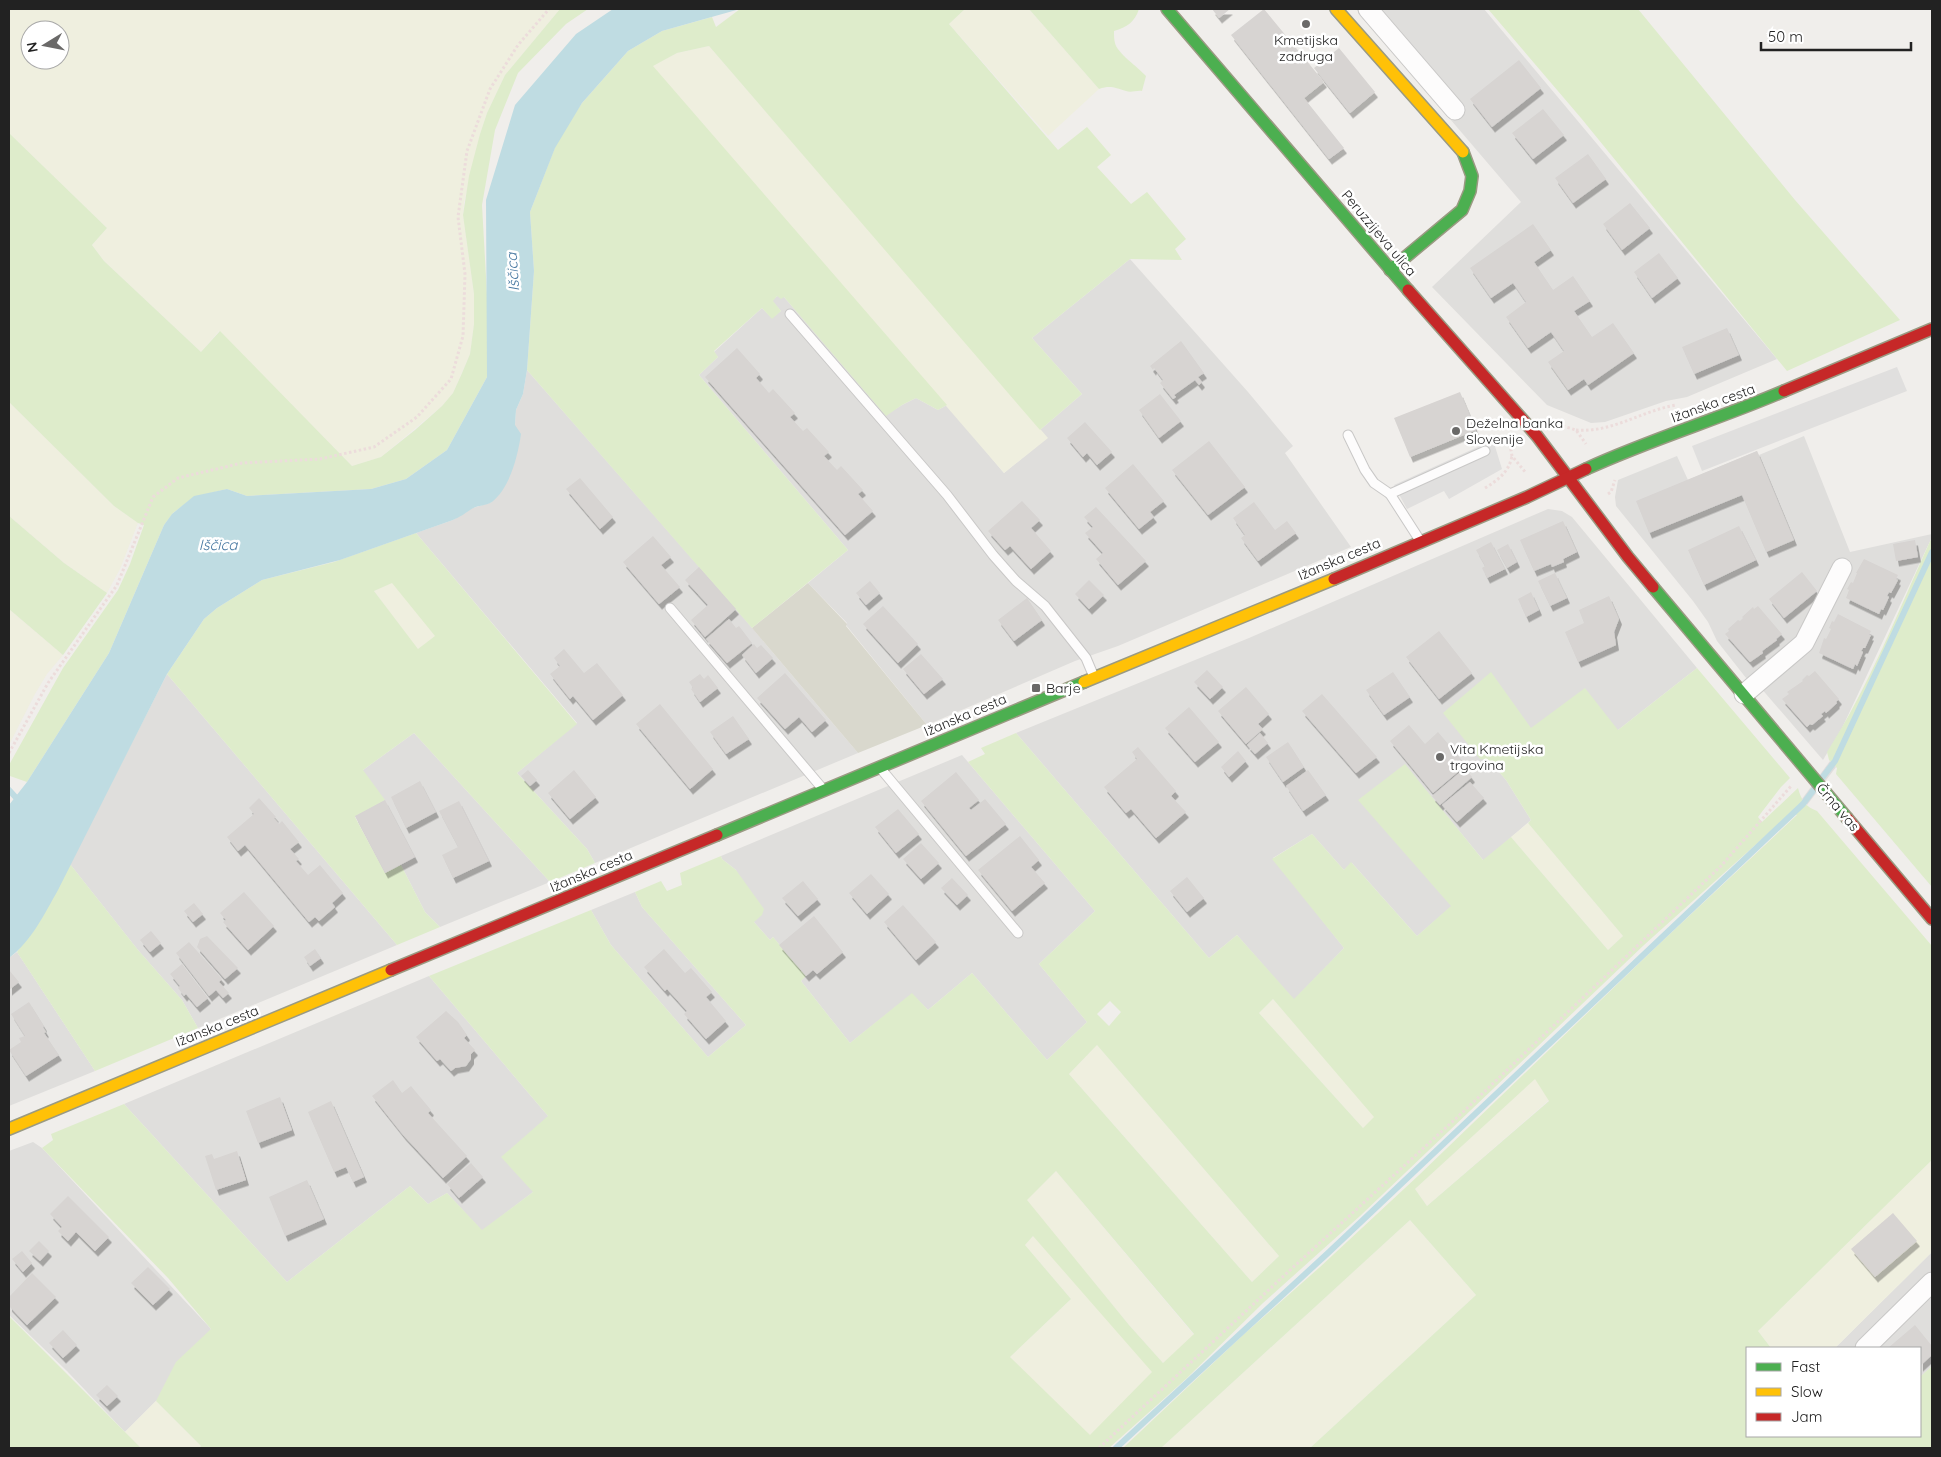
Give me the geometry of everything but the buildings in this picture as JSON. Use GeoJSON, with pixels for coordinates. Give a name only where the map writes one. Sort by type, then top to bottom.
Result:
{"type":"FeatureCollection","features":[{"type":"Feature","properties":{"kind":"street","name":"Peruzzijeva ulica"},"geometry":{"type":"LineString","coordinates":[[1167,9],[1390,270],[1500,393],[1569,476]]}},
{"type":"Feature","properties":{"kind":"street"},"geometry":{"type":"LineString","coordinates":[[1336,9],[1465,155],[1472,176],[1470,192],[1462,210],[1390,270]]}},
{"type":"Feature","properties":{"kind":"street"},"geometry":{"type":"LineString","coordinates":[[1368,9],[1455,110]]}},
{"type":"Feature","properties":{"kind":"street","name":"Ižanska cesta"},"geometry":{"type":"LineString","coordinates":[[9,1128],[1527,497],[1569,476],[1692,425],[1754,404],[1932,330]]}},
{"type":"Feature","properties":{"kind":"street","name":"Črna vas"},"geometry":{"type":"LineString","coordinates":[[1569,476],[1628,557],[1932,919]]}},
{"type":"Feature","properties":{"kind":"street"},"geometry":{"type":"LineString","coordinates":[[1744,694],[1804,643],[1842,568]]}},
{"type":"Feature","properties":{"kind":"street"},"geometry":{"type":"LineString","coordinates":[[1866,1347],[1932,1282]]}},
{"type":"Feature","properties":{"kind":"lane"},"geometry":{"type":"LineString","coordinates":[[790,314],[947,495],[999,562],[1016,581],[1045,606],[1086,658],[1094,677]]}},
{"type":"Feature","properties":{"kind":"lane"},"geometry":{"type":"LineString","coordinates":[[1348,435],[1365,470],[1374,483],[1390,494],[1420,541]]}},
{"type":"Feature","properties":{"kind":"lane"},"geometry":{"type":"LineString","coordinates":[[1390,494],[1485,451]]}},
{"type":"Feature","properties":{"kind":"lane"},"geometry":{"type":"LineString","coordinates":[[670,608],[824,790]]}},
{"type":"Feature","properties":{"kind":"lane"},"geometry":{"type":"LineString","coordinates":[[879,767],[1018,932]]}},
{"type":"Feature","properties":{"kind":"path"},"geometry":{"type":"LineString","coordinates":[[9,753],[48,683],[117,585],[152,497],[178,478],[233,465],[320,459],[374,448],[416,416],[451,379],[463,336],[465,274],[458,217],[467,151],[490,89],[518,45],[549,9]]}},
{"type":"Feature","properties":{"kind":"path"},"geometry":{"type":"LineString","coordinates":[[1554,430],[1563,426],[1576,430],[1583,440]]}},
{"type":"Feature","properties":{"kind":"path"},"geometry":{"type":"LineString","coordinates":[[1512,448],[1512,456],[1519,463]]}},
{"type":"Feature","properties":{"kind":"path"},"geometry":{"type":"LineString","coordinates":[[1606,495],[1611,492],[1615,480],[1612,476]]}},
{"type":"Feature","properties":{"kind":"path"},"geometry":{"type":"LineString","coordinates":[[1100,1448],[1289,1271],[1464,1112],[1707,880],[1796,781]]}},
{"type":"Feature","properties":{"kind":"shaded area"},"geometry":{"type":"Polygon","coordinates":[[[1356,9],[1484,9],[1777,359],[1687,397],[1666,401],[1605,422],[1591,423],[1547,405],[1432,287],[1521,202],[1356,9]]]}},
{"type":"Feature","properties":{"kind":"shaded area"},"geometry":{"type":"Polygon","coordinates":[[[1130,259],[1248,392],[1293,446],[1285,453],[1351,547],[1118,646],[1075,661],[927,725],[846,625],[847,623],[808,583],[848,550],[699,375],[718,357],[714,352],[762,308],[772,318],[781,311],[772,301],[777,296],[784,297],[886,415],[916,398],[938,410],[947,405],[1004,473],[1047,438],[1040,430],[1082,394],[1032,338],[1130,259]]]}},
{"type":"Feature","properties":{"kind":"shaded area"},"geometry":{"type":"Polygon","coordinates":[[[1897,367],[1907,391],[1702,471],[1692,446],[1897,367]]]}},
{"type":"Feature","properties":{"kind":"shaded area"},"geometry":{"type":"Polygon","coordinates":[[[527,370],[736,609],[858,753],[595,863],[587,849],[517,773],[577,723],[416,533],[453,520],[470,509],[492,502],[515,425],[516,410],[523,394],[527,370]]]}},
{"type":"Feature","properties":{"kind":"shaded area"},"geometry":{"type":"Polygon","coordinates":[[[1804,436],[1850,552],[1932,534],[1842,728],[1823,760],[1754,680],[1750,683],[1717,641],[1708,622],[1693,601],[1616,506],[1615,497],[1618,480],[1677,456],[1688,480],[1757,451],[1759,455],[1804,436]]]}},
{"type":"Feature","properties":{"kind":"shaded area"},"geometry":{"type":"Polygon","coordinates":[[[1493,440],[1502,469],[1449,499],[1444,491],[1407,509],[1394,485],[1493,440]]]}},
{"type":"Feature","properties":{"kind":"shaded area"},"geometry":{"type":"Polygon","coordinates":[[[1548,509],[1562,511],[1572,517],[1697,668],[1618,730],[1489,760],[1506,780],[1531,820],[1484,861],[1405,765],[1359,800],[1452,906],[1417,936],[1352,863],[1344,870],[1312,834],[1273,858],[1344,948],[1294,1000],[1237,935],[1209,958],[1016,733],[1249,638],[1548,509]]]}},
{"type":"Feature","properties":{"kind":"shaded area"},"geometry":{"type":"Polygon","coordinates":[[[808,583],[847,624],[846,626],[927,725],[858,753],[752,628],[808,583]]]}},
{"type":"Feature","properties":{"kind":"shaded area"},"geometry":{"type":"Polygon","coordinates":[[[167,674],[397,945],[198,1028],[182,1000],[138,950],[70,864],[167,674]]]}},
{"type":"Feature","properties":{"kind":"shaded area"},"geometry":{"type":"Polygon","coordinates":[[[414,733],[550,882],[440,927],[425,912],[401,865],[385,873],[355,816],[363,770],[414,733]]]}},
{"type":"Feature","properties":{"kind":"shaded area"},"geometry":{"type":"Polygon","coordinates":[[[962,755],[1095,911],[1039,964],[1087,1022],[1047,1060],[972,973],[928,1010],[912,994],[850,1043],[801,981],[805,976],[773,937],[770,940],[754,922],[736,870],[722,859],[721,856],[962,755]]]}},
{"type":"Feature","properties":{"kind":"shaded area"},"geometry":{"type":"Polygon","coordinates":[[[635,892],[642,907],[746,1025],[708,1057],[611,945],[591,910],[635,892]]]}},
{"type":"Feature","properties":{"kind":"shaded area"},"geometry":{"type":"Polygon","coordinates":[[[17,952],[95,1071],[9,1106],[9,958],[17,952]]]}},
{"type":"Feature","properties":{"kind":"shaded area"},"geometry":{"type":"Polygon","coordinates":[[[429,976],[548,1116],[533,1192],[482,1231],[447,1193],[428,1204],[410,1186],[287,1282],[124,1104],[429,976]]]}},
{"type":"Feature","properties":{"kind":"shaded area"},"geometry":{"type":"Polygon","coordinates":[[[33,1142],[42,1148],[211,1329],[156,1401],[125,1432],[67,1371],[9,1315],[9,1151],[33,1142]]]}},
{"type":"Feature","properties":{"kind":"shaded area"},"geometry":{"type":"Polygon","coordinates":[[[1932,1252],[1932,1366],[1921,1376],[1921,1347],[1836,1347],[1932,1252]]]}},
{"type":"Feature","properties":{"kind":"green space"},"geometry":{"type":"Polygon","coordinates":[[[9,9],[560,9],[505,75],[487,113],[480,134],[463,215],[474,294],[474,324],[470,354],[453,393],[442,406],[381,457],[352,466],[219,331],[201,352],[104,261],[92,245],[107,228],[9,133],[9,9]]]}},
{"type":"Feature","properties":{"kind":"green space"},"geometry":{"type":"Polygon","coordinates":[[[560,9],[588,9],[566,24],[518,73],[495,130],[482,205],[488,313],[487,377],[447,450],[406,479],[371,489],[247,496],[227,489],[194,497],[173,513],[164,525],[109,653],[27,782],[10,776],[9,765],[63,668],[118,590],[144,525],[138,523],[114,506],[9,402],[9,133],[107,228],[92,245],[104,261],[201,352],[220,331],[352,466],[381,457],[442,406],[453,393],[470,354],[474,324],[474,294],[463,215],[469,176],[480,134],[487,113],[505,75],[560,9]]]}},
{"type":"Feature","properties":{"kind":"green space"},"geometry":{"type":"Polygon","coordinates":[[[740,9],[965,9],[949,24],[1058,150],[1087,127],[1111,155],[1097,167],[1131,204],[1147,192],[1186,239],[1175,249],[1182,260],[1130,259],[1032,338],[1082,394],[1040,430],[709,46],[677,53],[653,66],[947,405],[938,410],[916,398],[886,416],[784,297],[781,299],[777,296],[773,301],[781,311],[772,319],[762,308],[714,351],[718,357],[699,375],[848,550],[752,628],[527,370],[534,271],[530,212],[559,137],[582,103],[628,51],[662,31],[712,17],[716,27],[740,9]]]}},
{"type":"Feature","properties":{"kind":"green space"},"geometry":{"type":"Polygon","coordinates":[[[965,9],[1029,9],[1099,89],[1048,136],[949,24],[965,9]]]}},
{"type":"Feature","properties":{"kind":"green space"},"geometry":{"type":"Polygon","coordinates":[[[1029,9],[1139,9],[1133,21],[1127,26],[1114,31],[1114,36],[1115,43],[1120,51],[1146,76],[1142,91],[1128,92],[1110,87],[1099,89],[1029,9]]]}},
{"type":"Feature","properties":{"kind":"green space"},"geometry":{"type":"Polygon","coordinates":[[[1488,9],[1638,9],[1795,200],[1900,320],[1787,371],[1581,118],[1488,9]]]}},
{"type":"Feature","properties":{"kind":"green space"},"geometry":{"type":"Polygon","coordinates":[[[709,46],[1048,438],[1004,473],[652,66],[677,53],[709,46]]]}},
{"type":"Feature","properties":{"kind":"green space"},"geometry":{"type":"Polygon","coordinates":[[[9,402],[114,506],[138,523],[120,569],[107,593],[64,563],[9,516],[9,402]]]}},
{"type":"Feature","properties":{"kind":"green space"},"geometry":{"type":"Polygon","coordinates":[[[9,516],[64,563],[107,593],[63,655],[9,609],[9,516]]]}},
{"type":"Feature","properties":{"kind":"green space"},"geometry":{"type":"Polygon","coordinates":[[[416,533],[577,724],[517,773],[587,849],[595,863],[550,882],[414,733],[363,770],[385,800],[355,817],[385,873],[401,865],[425,912],[440,927],[397,945],[167,674],[204,619],[217,608],[262,580],[334,562],[416,533]],[[392,583],[374,591],[418,649],[435,636],[392,583]]]}},
{"type":"Feature","properties":{"kind":"green space"},"geometry":{"type":"Polygon","coordinates":[[[1932,537],[1932,887],[1836,774],[1837,768],[1829,760],[1827,752],[1870,674],[1932,537]]]}},
{"type":"Feature","properties":{"kind":"green space"},"geometry":{"type":"Polygon","coordinates":[[[392,582],[436,636],[418,650],[374,591],[392,582]]]}},
{"type":"Feature","properties":{"kind":"green space"},"geometry":{"type":"Polygon","coordinates":[[[9,609],[63,655],[47,674],[35,694],[9,745],[9,609]]]}},
{"type":"Feature","properties":{"kind":"green space"},"geometry":{"type":"Polygon","coordinates":[[[1697,668],[1790,778],[1758,817],[1762,822],[1798,788],[1804,803],[1817,811],[1932,946],[1932,1160],[1758,1331],[1770,1347],[1746,1347],[1746,1437],[1921,1437],[1921,1376],[1932,1366],[1932,1448],[1310,1448],[1476,1295],[1410,1220],[1161,1448],[1123,1448],[1243,1335],[1419,1175],[1656,947],[1797,815],[1792,812],[1644,945],[1360,1216],[1263,1303],[1186,1379],[1109,1448],[199,1448],[201,1446],[156,1401],[176,1362],[211,1329],[168,1278],[42,1148],[53,1140],[51,1134],[124,1104],[287,1282],[410,1186],[428,1204],[447,1193],[482,1230],[533,1192],[501,1157],[548,1116],[429,976],[591,910],[611,945],[708,1057],[746,1025],[642,907],[635,892],[661,881],[667,891],[682,885],[680,873],[721,856],[722,859],[736,870],[764,909],[762,915],[754,922],[770,940],[773,937],[806,976],[801,981],[850,1043],[912,993],[928,1010],[972,973],[1047,1060],[1087,1022],[1039,964],[1095,911],[968,762],[985,754],[981,748],[1016,733],[1209,958],[1237,935],[1294,999],[1344,948],[1272,859],[1312,834],[1344,870],[1351,862],[1417,936],[1451,906],[1358,800],[1405,764],[1483,860],[1511,837],[1608,950],[1623,936],[1528,823],[1531,820],[1506,780],[1489,760],[1480,759],[1443,713],[1491,672],[1531,728],[1585,688],[1618,730],[1697,668]],[[1273,999],[1259,1013],[1363,1128],[1374,1117],[1273,999]],[[1110,1001],[1097,1014],[1109,1026],[1121,1012],[1110,1001]],[[1097,1045],[1069,1074],[1252,1282],[1279,1256],[1097,1045]],[[1535,1079],[1415,1189],[1427,1206],[1549,1101],[1535,1079]],[[1056,1171],[1027,1200],[1129,1325],[1163,1363],[1194,1334],[1056,1171]],[[1033,1236],[1025,1245],[1071,1299],[1010,1357],[1090,1435],[1152,1372],[1033,1236]]]}},
{"type":"Feature","properties":{"kind":"green space"},"geometry":{"type":"Polygon","coordinates":[[[1528,823],[1623,936],[1608,950],[1511,837],[1528,823]]]}},
{"type":"Feature","properties":{"kind":"green space"},"geometry":{"type":"Polygon","coordinates":[[[70,864],[138,950],[182,1000],[198,1028],[95,1071],[17,952],[42,917],[70,864]]]}},
{"type":"Feature","properties":{"kind":"green space"},"geometry":{"type":"Polygon","coordinates":[[[1273,999],[1375,1117],[1363,1128],[1259,1013],[1273,999]]]}},
{"type":"Feature","properties":{"kind":"green space"},"geometry":{"type":"Polygon","coordinates":[[[1097,1045],[1279,1256],[1252,1282],[1069,1074],[1097,1045]]]}},
{"type":"Feature","properties":{"kind":"green space"},"geometry":{"type":"Polygon","coordinates":[[[1535,1078],[1549,1100],[1427,1206],[1415,1189],[1535,1078]]]}},
{"type":"Feature","properties":{"kind":"green space"},"geometry":{"type":"Polygon","coordinates":[[[1932,1160],[1932,1252],[1836,1347],[1770,1347],[1758,1331],[1932,1160]]]}},
{"type":"Feature","properties":{"kind":"green space"},"geometry":{"type":"Polygon","coordinates":[[[1056,1171],[1194,1335],[1163,1363],[1129,1325],[1026,1200],[1056,1171]]]}},
{"type":"Feature","properties":{"kind":"green space"},"geometry":{"type":"Polygon","coordinates":[[[1410,1220],[1476,1295],[1310,1448],[1161,1448],[1410,1220]]]}},
{"type":"Feature","properties":{"kind":"green space"},"geometry":{"type":"Polygon","coordinates":[[[1034,1235],[1153,1372],[1090,1436],[1010,1357],[1071,1299],[1025,1245],[1034,1235]]]}},
{"type":"Feature","properties":{"kind":"green space"},"geometry":{"type":"Polygon","coordinates":[[[9,1316],[141,1448],[9,1448],[9,1316]]]}},
{"type":"Feature","properties":{"kind":"green space"},"geometry":{"type":"Polygon","coordinates":[[[156,1401],[201,1446],[199,1448],[141,1448],[125,1432],[156,1401]]]}},
{"type":"Feature","properties":{"kind":"water","name":"Iščica"},"geometry":{"type":"Polygon","coordinates":[[[613,9],[740,9],[662,31],[628,51],[582,103],[555,148],[530,212],[534,271],[527,370],[523,394],[516,410],[515,425],[521,434],[518,452],[504,488],[492,502],[472,508],[453,520],[340,560],[262,580],[217,608],[204,619],[167,674],[48,908],[31,936],[9,958],[9,805],[27,782],[109,653],[164,525],[172,514],[194,496],[227,489],[247,496],[371,489],[406,479],[447,450],[487,377],[486,200],[515,105],[576,34],[613,9]]]}},
{"type":"Feature","properties":{"kind":"pier"},"geometry":{"type":"Polygon","coordinates":[[[1830,761],[1836,767],[1807,805],[1802,799],[1830,761]]]}},
{"type":"Feature","properties":{"kind":"waterway"},"geometry":{"type":"LineString","coordinates":[[1822,778],[1835,761],[1932,552]]}},
{"type":"Feature","properties":{"kind":"waterway"},"geometry":{"type":"LineString","coordinates":[[1116,1448],[1328,1253],[1803,804],[1815,788]]}},
{"type":"Feature","properties":{"kind":"waterway"},"geometry":{"type":"LineString","coordinates":[[9,790],[20,802]]}},
{"type":"Feature","properties":{"kind":"traffic: fast"},"geometry":{"type":"LineString","coordinates":[[1167,9],[1408,290]]}},
{"type":"Feature","properties":{"kind":"traffic: fast"},"geometry":{"type":"LineString","coordinates":[[1390,270],[1462,210],[1470,191],[1472,176],[1463,152]]}},
{"type":"Feature","properties":{"kind":"traffic: fast"},"geometry":{"type":"LineString","coordinates":[[1586,469],[1635,448],[1784,391]]}},
{"type":"Feature","properties":{"kind":"traffic: fast"},"geometry":{"type":"LineString","coordinates":[[1653,587],[1847,818]]}},
{"type":"Feature","properties":{"kind":"traffic: fast"},"geometry":{"type":"LineString","coordinates":[[717,835],[1084,682]]}},
{"type":"Feature","properties":{"kind":"traffic: slow"},"geometry":{"type":"LineString","coordinates":[[1336,9],[1463,152]]}},
{"type":"Feature","properties":{"kind":"traffic: slow"},"geometry":{"type":"LineString","coordinates":[[1084,682],[1334,579]]}},
{"type":"Feature","properties":{"kind":"traffic: slow"},"geometry":{"type":"LineString","coordinates":[[9,1129],[391,970]]}},
{"type":"Feature","properties":{"kind":"traffic: jam"},"geometry":{"type":"LineString","coordinates":[[1408,290],[1537,436],[1628,557],[1653,587]]}},
{"type":"Feature","properties":{"kind":"traffic: jam"},"geometry":{"type":"LineString","coordinates":[[1784,391],[1932,329]]}},
{"type":"Feature","properties":{"kind":"traffic: jam"},"geometry":{"type":"LineString","coordinates":[[1334,579],[1527,497],[1586,469]]}},
{"type":"Feature","properties":{"kind":"traffic: jam"},"geometry":{"type":"LineString","coordinates":[[1847,818],[1932,919]]}},
{"type":"Feature","properties":{"kind":"traffic: jam"},"geometry":{"type":"LineString","coordinates":[[391,970],[717,835]]}},
{"type":"Feature","properties":{"kind":"place","name":"Kmetijska zadruga"},"geometry":{"type":"Point","coordinates":[1306,24]}},
{"type":"Feature","properties":{"kind":"place","name":"Deželna banka Slovenije"},"geometry":{"type":"Point","coordinates":[1456,431]}},
{"type":"Feature","properties":{"kind":"place","name":"Barje"},"geometry":{"type":"Point","coordinates":[1036,688]}},
{"type":"Feature","properties":{"kind":"place","name":"Vita Kmetijska trgovina"},"geometry":{"type":"Point","coordinates":[1440,757]}}]}
